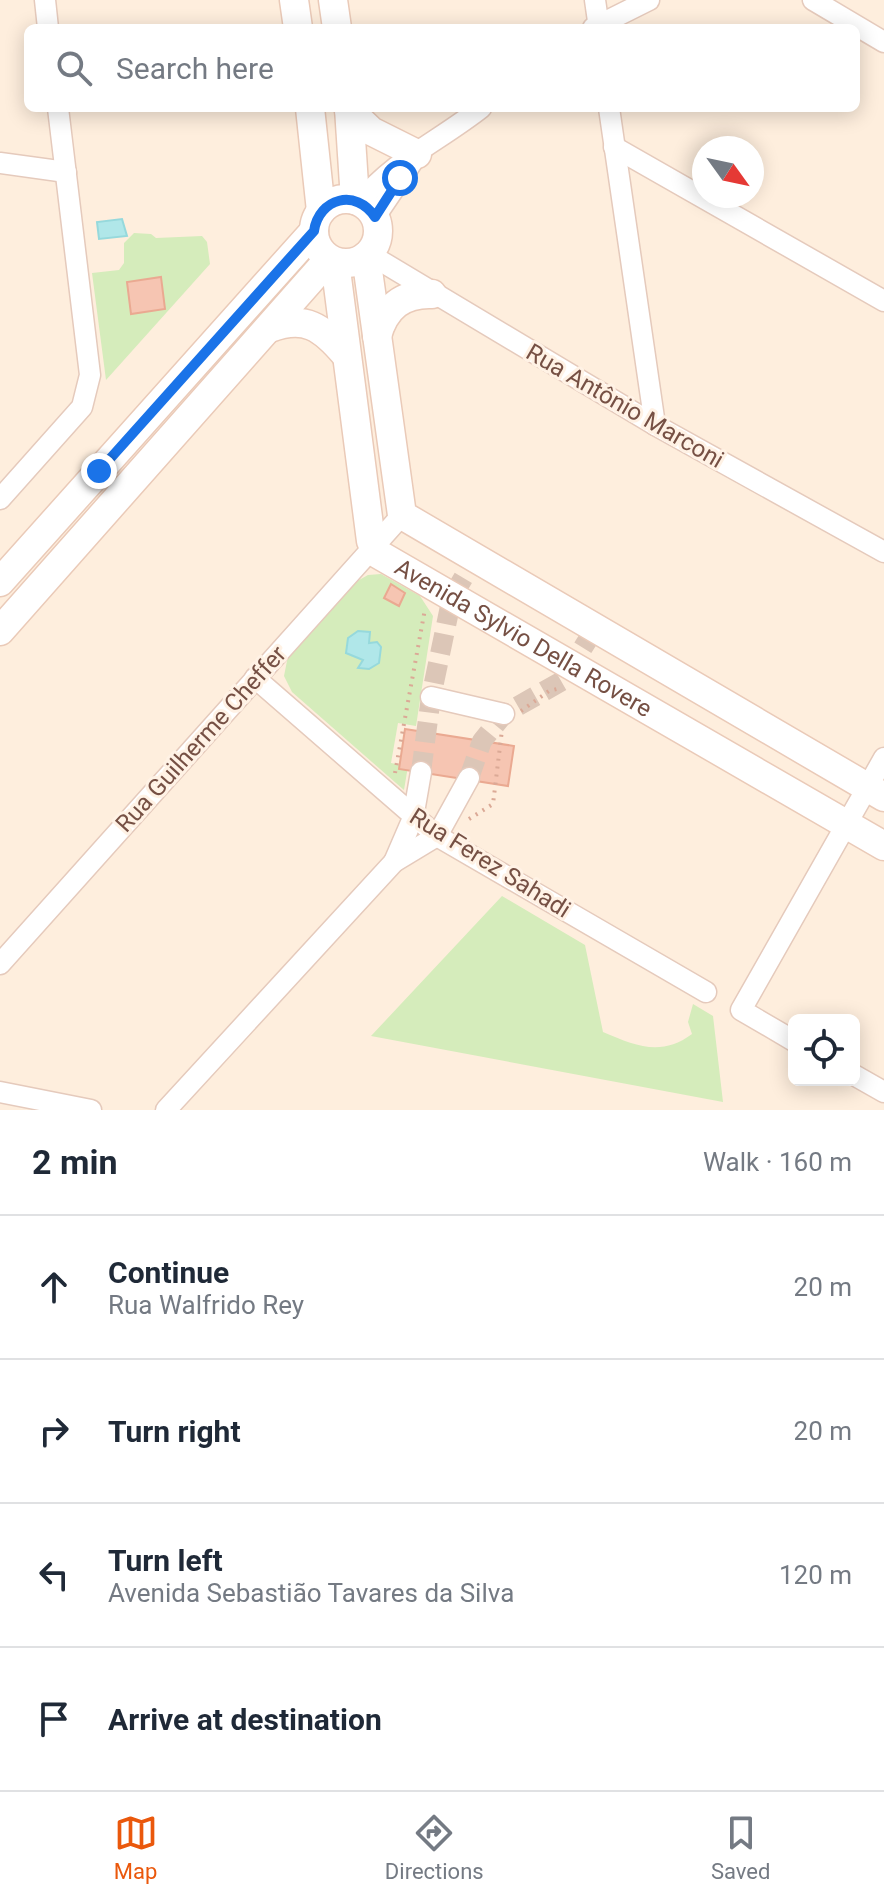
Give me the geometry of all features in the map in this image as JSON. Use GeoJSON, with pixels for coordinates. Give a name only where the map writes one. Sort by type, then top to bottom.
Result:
{"type":"FeatureCollection","features":[{"type":"Feature","properties":{"kind":"main road"},"geometry":{"type":"LineString","coordinates":[[294,0],[297,24]]}},
{"type":"Feature","properties":{"kind":"main road"},"geometry":{"type":"LineString","coordinates":[[333,0],[336,24]]}},
{"type":"Feature","properties":{"kind":"main road"},"geometry":{"type":"LineString","coordinates":[[310,112],[319,249],[332,260],[349,263],[368,255]]}},
{"type":"Feature","properties":{"kind":"main road"},"geometry":{"type":"LineString","coordinates":[[349,112],[363,207],[378,234],[368,255],[402,515]]}},
{"type":"Feature","properties":{"kind":"main road"},"geometry":{"type":"LineString","coordinates":[[352,112],[371,131],[417,154]]}},
{"type":"Feature","properties":{"kind":"main road"},"geometry":{"type":"LineString","coordinates":[[0,582],[337,201],[363,207]]}},
{"type":"Feature","properties":{"kind":"main road"},"geometry":{"type":"LineString","coordinates":[[0,631],[332,260]]}},
{"type":"Feature","properties":{"kind":"main road","name":"Avenida Sylvio Della Rovere"},"geometry":{"type":"LineString","coordinates":[[332,260],[373,548],[385,559],[571,668],[884,846]]}},
{"type":"Feature","properties":{"kind":"main road"},"geometry":{"type":"LineString","coordinates":[[377,336],[386,313],[394,304],[416,293],[432,294]]}},
{"type":"Feature","properties":{"kind":"main road"},"geometry":{"type":"LineString","coordinates":[[270,328],[285,322],[309,323],[329,335],[345,354]]}},
{"type":"Feature","properties":{"kind":"main road","name":"Avenida Sylvio Della Rovere"},"geometry":{"type":"LineString","coordinates":[[402,515],[501,576],[876,792]]}},
{"type":"Feature","properties":{"kind":"street"},"geometry":{"type":"LineString","coordinates":[[45,0],[48,24]]}},
{"type":"Feature","properties":{"kind":"street"},"geometry":{"type":"LineString","coordinates":[[595,0],[597,24]]}},
{"type":"Feature","properties":{"kind":"street"},"geometry":{"type":"LineString","coordinates":[[603,24],[649,0]]}},
{"type":"Feature","properties":{"kind":"street"},"geometry":{"type":"LineString","coordinates":[[813,0],[854,24]]}},
{"type":"Feature","properties":{"kind":"street"},"geometry":{"type":"LineString","coordinates":[[860,28],[884,42]]}},
{"type":"Feature","properties":{"kind":"street"},"geometry":{"type":"LineString","coordinates":[[0,499],[82,407],[88,391],[90,375],[58,112]]}},
{"type":"Feature","properties":{"kind":"street"},"geometry":{"type":"LineString","coordinates":[[363,207],[417,154],[475,112]]}},
{"type":"Feature","properties":{"kind":"street"},"geometry":{"type":"LineString","coordinates":[[610,112],[655,425]]}},
{"type":"Feature","properties":{"kind":"street"},"geometry":{"type":"LineString","coordinates":[[614,147],[884,301]]}},
{"type":"Feature","properties":{"kind":"street"},"geometry":{"type":"LineString","coordinates":[[0,163],[66,172]]}},
{"type":"Feature","properties":{"kind":"street","name":"Rua Antônio Marconi"},"geometry":{"type":"LineString","coordinates":[[368,255],[655,425],[884,552]]}},
{"type":"Feature","properties":{"kind":"street","name":"Rua Guilherme Cheffer"},"geometry":{"type":"LineString","coordinates":[[0,964],[402,515]]}},
{"type":"Feature","properties":{"kind":"street","name":"Rua Ferez Sahadi"},"geometry":{"type":"LineString","coordinates":[[255,678],[413,818],[442,829],[706,992]]}},
{"type":"Feature","properties":{"kind":"street"},"geometry":{"type":"LineString","coordinates":[[431,697],[507,718]]}},
{"type":"Feature","properties":{"kind":"street"},"geometry":{"type":"LineString","coordinates":[[788,1037],[741,1010],[847,824],[876,792],[884,758]]}},
{"type":"Feature","properties":{"kind":"street"},"geometry":{"type":"LineString","coordinates":[[394,862],[413,818],[421,772]]}},
{"type":"Feature","properties":{"kind":"street"},"geometry":{"type":"LineString","coordinates":[[166,1110],[394,862],[442,829],[469,778]]}},
{"type":"Feature","properties":{"kind":"street"},"geometry":{"type":"LineString","coordinates":[[860,1078],[884,1092]]}},
{"type":"Feature","properties":{"kind":"street"},"geometry":{"type":"LineString","coordinates":[[0,1092],[91,1110]]}},
{"type":"Feature","properties":{"kind":"path"},"geometry":{"type":"LineString","coordinates":[[383,768],[395,778],[425,611],[422,603]]}},
{"type":"Feature","properties":{"kind":"path"},"geometry":{"type":"LineString","coordinates":[[442,829],[464,837],[467,820],[493,804],[507,718],[549,691],[572,687]]}},
{"type":"Feature","properties":{"kind":"green space"},"geometry":{"type":"Polygon","coordinates":[[[134,233],[151,234],[156,238],[202,236],[207,242],[210,264],[106,380],[92,273],[119,270],[124,263],[124,243],[134,233]]]}},
{"type":"Feature","properties":{"kind":"green space"},"geometry":{"type":"Polygon","coordinates":[[[381,574],[420,596],[433,616],[416,726],[398,723],[391,763],[408,766],[404,790],[292,692],[284,676],[288,656],[352,584],[368,575],[381,574]]]}},
{"type":"Feature","properties":{"kind":"green space"},"geometry":{"type":"Polygon","coordinates":[[[502,896],[585,945],[603,1032],[637,1045],[659,1047],[681,1041],[692,1034],[688,1022],[693,1004],[713,1016],[723,1102],[371,1036],[502,896]]]}},
{"type":"Feature","properties":{"kind":"water"},"geometry":{"type":"Polygon","coordinates":[[[122,219],[127,236],[99,239],[97,222],[122,219]]]}},
{"type":"Feature","properties":{"kind":"water"},"geometry":{"type":"Polygon","coordinates":[[[358,631],[370,632],[369,643],[377,642],[381,647],[379,663],[369,669],[358,668],[363,660],[346,653],[348,638],[358,631]]]}},
{"type":"Feature","properties":{"kind":"building"},"geometry":{"type":"Polygon","coordinates":[[[161,277],[165,309],[131,314],[127,282],[161,277]]]}},
{"type":"Feature","properties":{"kind":"building"},"geometry":{"type":"Polygon","coordinates":[[[391,584],[405,593],[399,606],[384,598],[391,584]]]}},
{"type":"Feature","properties":{"kind":"building"},"geometry":{"type":"Polygon","coordinates":[[[405,729],[514,746],[508,786],[399,769],[405,729]]]}},
{"type":"Feature","properties":{"kind":"tunnel"},"geometry":{"type":"LineString","coordinates":[[421,772],[431,697],[452,597],[474,560]]}},
{"type":"Feature","properties":{"kind":"tunnel"},"geometry":{"type":"LineString","coordinates":[[469,778],[482,741],[504,714],[562,681],[594,630]]}},
{"type":"Feature","properties":{"kind":"route"},"geometry":{"type":"LineString","coordinates":[[99,471],[314,231],[321,211],[343,199],[355,200],[364,204],[375,217],[400,178]]}}]}
